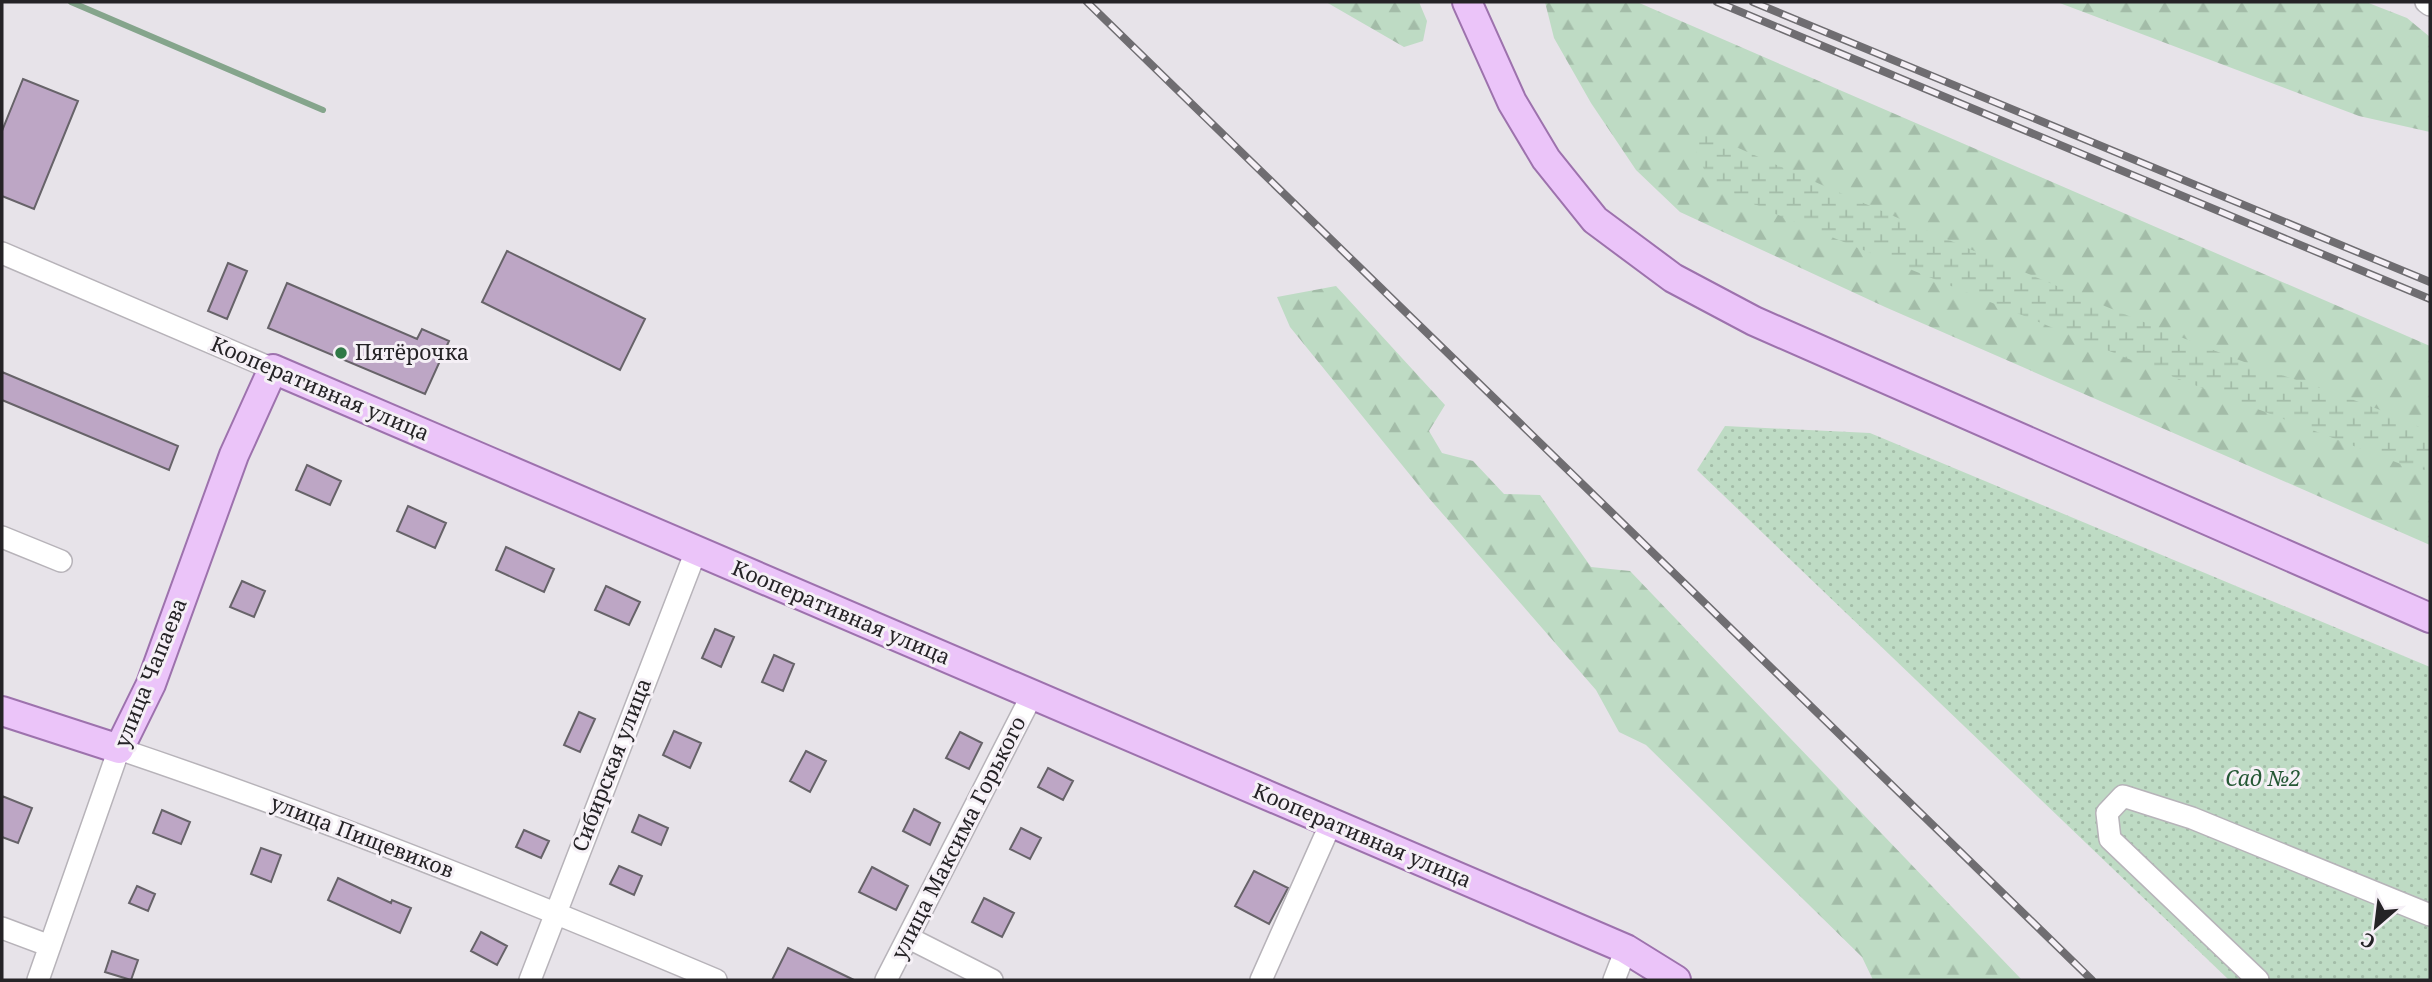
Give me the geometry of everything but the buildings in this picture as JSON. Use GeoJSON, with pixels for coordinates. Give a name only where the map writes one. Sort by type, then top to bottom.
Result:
{"type":"FeatureCollection","features":[{"type":"Feature","properties":{"kind":"main road"},"geometry":{"type":"LineString","coordinates":[[1467,2],[1512,103],[1546,159],[1595,220],[1673,278],[1754,321],[2430,618]]}},
{"type":"Feature","properties":{"kind":"main road","name":"Кооперативная улица"},"geometry":{"type":"LineString","coordinates":[[272,369],[1626,949],[1676,980]]}},
{"type":"Feature","properties":{"kind":"main road","name":"улица Чапаева"},"geometry":{"type":"LineString","coordinates":[[119,749],[151,684],[234,455],[272,369]]}},
{"type":"Feature","properties":{"kind":"main road","name":"улица Пищевиков"},"geometry":{"type":"LineString","coordinates":[[2,711],[119,749]]}},
{"type":"Feature","properties":{"kind":"street","name":"Кооперативная улица"},"geometry":{"type":"LineString","coordinates":[[2,253],[272,369]]}},
{"type":"Feature","properties":{"kind":"street"},"geometry":{"type":"LineString","coordinates":[[2,537],[61,561]]}},
{"type":"Feature","properties":{"kind":"street","name":"Сибирская улица"},"geometry":{"type":"LineString","coordinates":[[530,980],[554,912],[696,551]]}},
{"type":"Feature","properties":{"kind":"street","name":"улица Максима Горького"},"geometry":{"type":"LineString","coordinates":[[886,980],[1032,695]]}},
{"type":"Feature","properties":{"kind":"street","name":"улица Пищевиков"},"geometry":{"type":"LineString","coordinates":[[119,749],[240,790],[554,912],[716,980]]}},
{"type":"Feature","properties":{"kind":"street","name":"улица Чапаева"},"geometry":{"type":"LineString","coordinates":[[38,980],[119,749]]}},
{"type":"Feature","properties":{"kind":"street"},"geometry":{"type":"LineString","coordinates":[[2258,980],[2110,839],[2107,813],[2123,796],[2192,818],[2430,915]]}},
{"type":"Feature","properties":{"kind":"street"},"geometry":{"type":"LineString","coordinates":[[1261,980],[1331,823]]}},
{"type":"Feature","properties":{"kind":"street"},"geometry":{"type":"LineString","coordinates":[[2,928],[50,946]]}},
{"type":"Feature","properties":{"kind":"street"},"geometry":{"type":"LineString","coordinates":[[908,938],[992,980]]}},
{"type":"Feature","properties":{"kind":"street"},"geometry":{"type":"LineString","coordinates":[[1614,980],[1626,949]]}},
{"type":"Feature","properties":{"kind":"green space"},"geometry":{"type":"Polygon","coordinates":[[[1326,2],[1419,2],[1427,21],[1423,41],[1404,47],[1326,2]]]}},
{"type":"Feature","properties":{"kind":"green space"},"geometry":{"type":"Polygon","coordinates":[[[1545,2],[1637,2],[2430,346],[2430,545],[1885,307],[1680,212],[1636,170],[1591,103],[1554,38],[1545,2]]]}},
{"type":"Feature","properties":{"kind":"green space"},"geometry":{"type":"Polygon","coordinates":[[[2057,2],[2366,2],[2407,18],[2430,37],[2430,132],[2359,116],[2057,2]]]}},
{"type":"Feature","properties":{"kind":"green space"},"geometry":{"type":"Polygon","coordinates":[[[1707,134],[2145,322],[2236,359],[2376,408],[2430,432],[2430,471],[2406,466],[2158,371],[1773,213],[1709,181],[1694,146],[1707,134]]]}},
{"type":"Feature","properties":{"kind":"green space"},"geometry":{"type":"Polygon","coordinates":[[[1336,286],[1445,405],[1429,431],[1442,453],[1473,461],[1504,494],[1540,495],[1591,567],[1630,571],[2022,980],[1873,980],[1862,957],[1646,745],[1619,732],[1596,690],[1428,497],[1290,327],[1277,297],[1336,286]]]}},
{"type":"Feature","properties":{"kind":"green space","name":"Сад №2"},"geometry":{"type":"Polygon","coordinates":[[[1725,426],[1870,433],[2430,667],[2430,980],[2229,980],[1697,470],[1725,426]]]}},
{"type":"Feature","properties":{"kind":"waterway"},"geometry":{"type":"LineString","coordinates":[[71,2],[323,110]]}},
{"type":"Feature","properties":{"kind":"railway"},"geometry":{"type":"LineString","coordinates":[[1087,2],[2092,980]]}},
{"type":"Feature","properties":{"kind":"railway"},"geometry":{"type":"LineString","coordinates":[[1717,2],[2430,299]]}},
{"type":"Feature","properties":{"kind":"railway"},"geometry":{"type":"LineString","coordinates":[[1753,2],[2430,282]]}},
{"type":"Feature","properties":{"kind":"place","name":"Пятёрочка"},"geometry":{"type":"Point","coordinates":[341,353]}}]}
